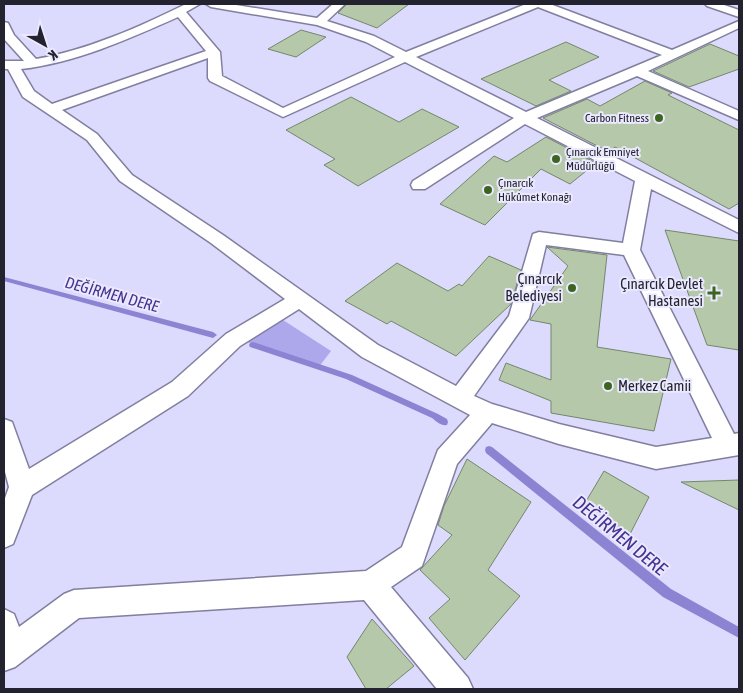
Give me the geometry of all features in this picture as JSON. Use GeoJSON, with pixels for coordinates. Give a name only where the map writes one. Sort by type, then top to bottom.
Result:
{"type":"FeatureCollection","features":[{"type":"Feature","properties":{"kind":"street"},"geometry":{"type":"LineString","coordinates":[[194,4],[180,12],[110,40],[54,59],[33,63],[10,72],[28,94],[92,137],[126,178],[217,239],[370,351],[459,399],[488,412],[558,434],[656,458],[734,445],[631,250],[644,179]]}},
{"type":"Feature","properties":{"kind":"street"},"geometry":{"type":"LineString","coordinates":[[211,4],[319,22],[370,39],[739,227]]}},
{"type":"Feature","properties":{"kind":"street"},"geometry":{"type":"LineString","coordinates":[[319,22],[340,4]]}},
{"type":"Feature","properties":{"kind":"street"},"geometry":{"type":"LineString","coordinates":[[180,12],[214,52],[215,78],[283,113],[406,58],[535,4]]}},
{"type":"Feature","properties":{"kind":"street"},"geometry":{"type":"LineString","coordinates":[[540,4],[671,54]]}},
{"type":"Feature","properties":{"kind":"street"},"geometry":{"type":"LineString","coordinates":[[711,4],[739,14]]}},
{"type":"Feature","properties":{"kind":"street"},"geometry":{"type":"LineString","coordinates":[[420,185],[525,118],[637,71],[739,24]]}},
{"type":"Feature","properties":{"kind":"street"},"geometry":{"type":"LineString","coordinates":[[4,26],[8,36],[33,63]]}},
{"type":"Feature","properties":{"kind":"street"},"geometry":{"type":"LineString","coordinates":[[51,110],[214,52]]}},
{"type":"Feature","properties":{"kind":"street"},"geometry":{"type":"LineString","coordinates":[[637,71],[739,116]]}},
{"type":"Feature","properties":{"kind":"street"},"geometry":{"type":"LineString","coordinates":[[724,109],[739,103]]}},
{"type":"Feature","properties":{"kind":"street"},"geometry":{"type":"LineString","coordinates":[[459,399],[519,318],[539,238],[631,250]]}},
{"type":"Feature","properties":{"kind":"street"},"geometry":{"type":"LineString","coordinates":[[22,487],[180,390],[233,340],[299,300]]}},
{"type":"Feature","properties":{"kind":"street"},"geometry":{"type":"LineString","coordinates":[[5,654],[74,604],[370,585],[412,556],[447,458],[488,412]]}},
{"type":"Feature","properties":{"kind":"street"},"geometry":{"type":"LineString","coordinates":[[4,429],[22,487],[4,535]]}},
{"type":"Feature","properties":{"kind":"street"},"geometry":{"type":"LineString","coordinates":[[370,585],[458,689]]}},
{"type":"Feature","properties":{"kind":"street"},"geometry":{"type":"LineString","coordinates":[[4,624],[5,654]]}},
{"type":"Feature","properties":{"kind":"shaded area"},"geometry":{"type":"Polygon","coordinates":[[[283,320],[331,351],[318,368],[247,342],[283,320]]]}},
{"type":"Feature","properties":{"kind":"building"},"geometry":{"type":"Polygon","coordinates":[[[347,4],[409,4],[377,28],[338,13],[347,4]]]}},
{"type":"Feature","properties":{"kind":"building"},"geometry":{"type":"Polygon","coordinates":[[[301,30],[326,37],[296,57],[268,49],[301,30]]]}},
{"type":"Feature","properties":{"kind":"building"},"geometry":{"type":"Polygon","coordinates":[[[566,42],[599,57],[549,80],[571,91],[536,106],[481,79],[566,42]]]}},
{"type":"Feature","properties":{"kind":"building"},"geometry":{"type":"Polygon","coordinates":[[[710,44],[739,56],[739,69],[689,87],[653,71],[710,44]]]}},
{"type":"Feature","properties":{"kind":"building"},"geometry":{"type":"Polygon","coordinates":[[[645,81],[672,93],[668,95],[739,130],[739,203],[729,209],[615,147],[609,152],[543,118],[587,99],[600,106],[645,81]]]}},
{"type":"Feature","properties":{"kind":"building"},"geometry":{"type":"Polygon","coordinates":[[[351,97],[399,122],[422,109],[459,127],[358,186],[324,165],[335,159],[286,130],[351,97]]]}},
{"type":"Feature","properties":{"kind":"building","name":"Çınarcık Hükûmet Konağı"},"geometry":{"type":"Polygon","coordinates":[[[546,137],[596,163],[570,184],[541,169],[485,225],[440,204],[494,156],[507,162],[546,137]]]}},
{"type":"Feature","properties":{"kind":"building","name":"Çınarcık Devlet Hastanesi"},"geometry":{"type":"Polygon","coordinates":[[[665,230],[739,241],[739,350],[707,345],[665,230]]]}},
{"type":"Feature","properties":{"kind":"building"},"geometry":{"type":"Polygon","coordinates":[[[547,247],[607,255],[597,347],[671,359],[654,431],[551,413],[551,401],[499,380],[506,363],[551,380],[551,324],[530,320],[568,266],[547,247]]]}},
{"type":"Feature","properties":{"kind":"building"},"geometry":{"type":"Polygon","coordinates":[[[489,256],[521,270],[511,304],[456,356],[391,321],[387,324],[345,301],[397,263],[448,291],[459,284],[462,286],[489,256]]]}},
{"type":"Feature","properties":{"kind":"building"},"geometry":{"type":"Polygon","coordinates":[[[467,459],[531,502],[488,570],[520,596],[465,660],[429,618],[450,599],[420,570],[452,535],[438,525],[444,506],[467,459]]]}},
{"type":"Feature","properties":{"kind":"building"},"geometry":{"type":"Polygon","coordinates":[[[604,471],[649,497],[629,536],[585,503],[604,471]]]}},
{"type":"Feature","properties":{"kind":"building"},"geometry":{"type":"Polygon","coordinates":[[[739,480],[739,510],[681,482],[739,480]]]}},
{"type":"Feature","properties":{"kind":"building"},"geometry":{"type":"Polygon","coordinates":[[[372,619],[414,666],[386,689],[366,689],[347,657],[372,619]]]}},
{"type":"Feature","properties":{"kind":"waterway","name":"DEĞİRMEN DERE"},"geometry":{"type":"LineString","coordinates":[[4,279],[213,335]]}},
{"type":"Feature","properties":{"kind":"waterway","name":"DEĞİRMEN DERE"},"geometry":{"type":"LineString","coordinates":[[253,345],[349,377],[435,416],[444,422]]}},
{"type":"Feature","properties":{"kind":"waterway","name":"DEĞİRMEN DERE"},"geometry":{"type":"LineString","coordinates":[[489,450],[667,593],[739,633]]}},
{"type":"Feature","properties":{"kind":"place","name":"Carbon Fitness"},"geometry":{"type":"Point","coordinates":[659,118]}},
{"type":"Feature","properties":{"kind":"place","name":"Çınarcık Emniyet Müdürlüğü"},"geometry":{"type":"Point","coordinates":[556,159]}},
{"type":"Feature","properties":{"kind":"place","name":"Çınarcık Hükûmet Konağı"},"geometry":{"type":"Point","coordinates":[488,190]}},
{"type":"Feature","properties":{"kind":"place","name":"Çınarcık Belediyesi"},"geometry":{"type":"Point","coordinates":[572,288]}},
{"type":"Feature","properties":{"kind":"place","name":"Çınarcık Devlet Hastanesi"},"geometry":{"type":"Point","coordinates":[714,293]}},
{"type":"Feature","properties":{"kind":"place","name":"Merkez Camii"},"geometry":{"type":"Point","coordinates":[608,386]}}]}
